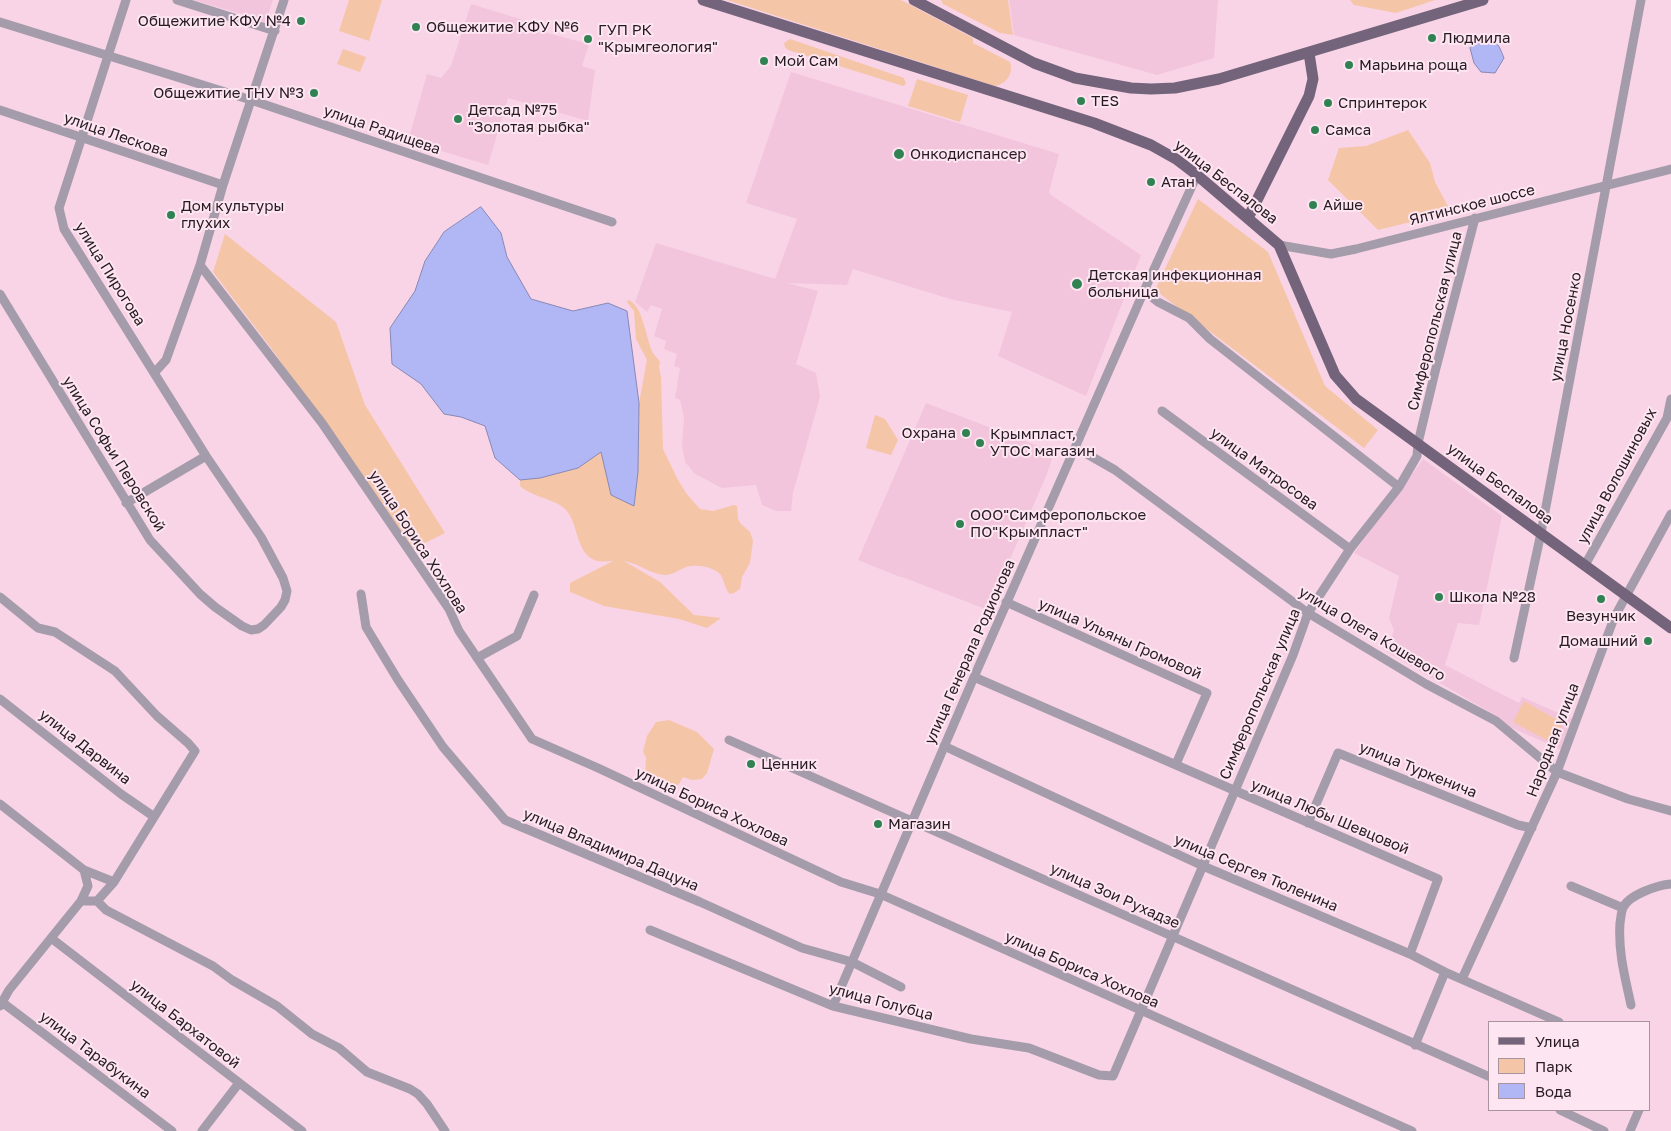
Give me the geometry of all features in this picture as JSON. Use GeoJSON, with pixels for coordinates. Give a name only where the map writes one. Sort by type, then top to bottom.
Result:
{"type":"FeatureCollection","features":[{"type":"Feature","properties":{"kind":"main road","name":"улица Беспалова"},"geometry":{"type":"LineString","coordinates":[[703,0],[1094,123],[1156,148],[1176,159],[1198,175],[1279,244],[1335,375],[1356,399],[1671,628]]}},
{"type":"Feature","properties":{"kind":"main road"},"geometry":{"type":"LineString","coordinates":[[914,0],[1045,68],[1075,78],[1131,88],[1151,89],[1195,85],[1309,53],[1483,0]]}},
{"type":"Feature","properties":{"kind":"main road"},"geometry":{"type":"LineString","coordinates":[[1248,218],[1309,96],[1313,79],[1309,53]]}},
{"type":"Feature","properties":{"kind":"street","name":"улица Пирогова"},"geometry":{"type":"LineString","coordinates":[[126,0],[60,208],[61,218],[64,228],[206,456],[261,537]]}},
{"type":"Feature","properties":{"kind":"street"},"geometry":{"type":"LineString","coordinates":[[177,0],[275,31]]}},
{"type":"Feature","properties":{"kind":"street"},"geometry":{"type":"LineString","coordinates":[[154,372],[166,360],[200,265],[223,185],[284,0]]}},
{"type":"Feature","properties":{"kind":"street","name":"улица Носенко"},"geometry":{"type":"LineString","coordinates":[[1514,658],[1542,533],[1641,0]]}},
{"type":"Feature","properties":{"kind":"street","name":"улица Радищева"},"geometry":{"type":"LineString","coordinates":[[0,22],[251,100],[612,222]]}},
{"type":"Feature","properties":{"kind":"street","name":"улица Лескова"},"geometry":{"type":"LineString","coordinates":[[0,110],[223,185]]}},
{"type":"Feature","properties":{"kind":"street","name":"Ялтинское шоссе"},"geometry":{"type":"LineString","coordinates":[[1279,244],[1331,254],[1671,169]]}},
{"type":"Feature","properties":{"kind":"street","name":"улица Генерала Родионова"},"geometry":{"type":"LineString","coordinates":[[833,1006],[1006,602],[1144,291],[1198,175]]}},
{"type":"Feature","properties":{"kind":"street","name":"Симферопольская улица"},"geometry":{"type":"LineString","coordinates":[[1113,1076],[1293,655],[1308,613],[1350,549],[1398,487],[1417,456],[1418,443],[1475,218]]}},
{"type":"Feature","properties":{"kind":"street"},"geometry":{"type":"LineString","coordinates":[[1286,262],[1290,254],[1301,248]]}},
{"type":"Feature","properties":{"kind":"street","name":"улица Бориса Хохлова"},"geometry":{"type":"LineString","coordinates":[[200,265],[322,424],[449,609],[459,631],[532,739],[841,882],[880,894],[1412,1131]]}},
{"type":"Feature","properties":{"kind":"street"},"geometry":{"type":"LineString","coordinates":[[1144,291],[1158,302],[1189,318],[1210,339],[1398,487]]}},
{"type":"Feature","properties":{"kind":"street","name":"улица Софьи Перовской"},"geometry":{"type":"LineString","coordinates":[[0,294],[150,540],[200,594],[235,621],[251,630],[264,626],[281,607],[287,591],[283,578],[261,537]]}},
{"type":"Feature","properties":{"kind":"street","name":"улица Волошиновых"},"geometry":{"type":"LineString","coordinates":[[1585,565],[1667,418],[1671,399]]}},
{"type":"Feature","properties":{"kind":"street","name":"улица Матросова"},"geometry":{"type":"LineString","coordinates":[[1162,411],[1350,549]]}},
{"type":"Feature","properties":{"kind":"street","name":"улица Олега Кошевого"},"geometry":{"type":"LineString","coordinates":[[1075,449],[1115,470],[1308,613],[1426,684],[1496,721],[1557,772],[1628,799],[1671,811]]}},
{"type":"Feature","properties":{"kind":"street"},"geometry":{"type":"LineString","coordinates":[[126,503],[206,456]]}},
{"type":"Feature","properties":{"kind":"street","name":"Народная улица"},"geometry":{"type":"LineString","coordinates":[[1462,979],[1557,772],[1614,618],[1671,514]]}},
{"type":"Feature","properties":{"kind":"street","name":"улица Владимира Дацуна"},"geometry":{"type":"LineString","coordinates":[[361,594],[366,628],[398,680],[443,746],[506,820],[700,902],[802,948],[852,962],[901,987]]}},
{"type":"Feature","properties":{"kind":"street"},"geometry":{"type":"LineString","coordinates":[[477,658],[517,636],[534,595]]}},
{"type":"Feature","properties":{"kind":"street"},"geometry":{"type":"LineString","coordinates":[[0,597],[38,628],[55,632],[115,671],[157,716],[195,750],[114,882],[97,901]]}},
{"type":"Feature","properties":{"kind":"street","name":"улица Ульяны Громовой"},"geometry":{"type":"LineString","coordinates":[[1006,602],[1207,693],[1176,764]]}},
{"type":"Feature","properties":{"kind":"street","name":"улица Любы Шевцовой"},"geometry":{"type":"LineString","coordinates":[[974,676],[1438,879],[1410,954]]}},
{"type":"Feature","properties":{"kind":"street","name":"улица Дарвина"},"geometry":{"type":"LineString","coordinates":[[0,699],[121,794],[153,816]]}},
{"type":"Feature","properties":{"kind":"street","name":"улица Зои Рухадзе"},"geometry":{"type":"LineString","coordinates":[[729,740],[1488,1076]]}},
{"type":"Feature","properties":{"kind":"street","name":"улица Сергея Тюленина"},"geometry":{"type":"LineString","coordinates":[[944,746],[1203,866],[1410,954],[1445,972],[1557,1021]]}},
{"type":"Feature","properties":{"kind":"street","name":"улица Туркенича"},"geometry":{"type":"LineString","coordinates":[[1308,823],[1338,753],[1518,825],[1532,828]]}},
{"type":"Feature","properties":{"kind":"street"},"geometry":{"type":"LineString","coordinates":[[0,804],[84,870],[114,882]]}},
{"type":"Feature","properties":{"kind":"street"},"geometry":{"type":"LineString","coordinates":[[1,1004],[9,990],[81,901],[88,886],[84,870]]}},
{"type":"Feature","properties":{"kind":"street"},"geometry":{"type":"LineString","coordinates":[[1632,1004],[1619,949],[1623,908],[1628,900],[1636,895],[1671,884]]}},
{"type":"Feature","properties":{"kind":"street"},"geometry":{"type":"LineString","coordinates":[[1571,886],[1623,908]]}},
{"type":"Feature","properties":{"kind":"street"},"geometry":{"type":"LineString","coordinates":[[81,901],[97,901],[106,910],[213,966],[232,980],[277,1006],[312,1034],[339,1048],[367,1072],[418,1094],[445,1131]]}},
{"type":"Feature","properties":{"kind":"street","name":"улица Голубца"},"geometry":{"type":"LineString","coordinates":[[650,930],[833,1006],[971,1039],[1029,1048],[1099,1075],[1113,1076]]}},
{"type":"Feature","properties":{"kind":"street","name":"улица Бархатовой"},"geometry":{"type":"LineString","coordinates":[[51,938],[302,1131]]}},
{"type":"Feature","properties":{"kind":"street"},"geometry":{"type":"LineString","coordinates":[[1415,1045],[1445,972]]}},
{"type":"Feature","properties":{"kind":"street","name":"улица Тарабукина"},"geometry":{"type":"LineString","coordinates":[[1,1004],[172,1131]]}},
{"type":"Feature","properties":{"kind":"street"},"geometry":{"type":"LineString","coordinates":[[202,1131],[240,1083]]}},
{"type":"Feature","properties":{"kind":"street"},"geometry":{"type":"LineString","coordinates":[[1562,1111],[1604,1131]]}},
{"type":"Feature","properties":{"kind":"street"},"geometry":{"type":"LineString","coordinates":[[1630,1131],[1639,1111]]}},
{"type":"Feature","properties":{"kind":"shaded area"},"geometry":{"type":"Polygon","coordinates":[[[193,0],[273,0],[265,23],[249,16],[193,0]]]}},
{"type":"Feature","properties":{"kind":"shaded area"},"geometry":{"type":"Polygon","coordinates":[[[1009,0],[1218,0],[1214,58],[1157,75],[1014,35],[1009,0]]]}},
{"type":"Feature","properties":{"kind":"shaded area"},"geometry":{"type":"Polygon","coordinates":[[[471,4],[523,20],[521,26],[589,44],[582,66],[595,70],[588,121],[508,98],[488,165],[408,141],[427,74],[441,78],[451,66],[471,4]]]}},
{"type":"Feature","properties":{"kind":"shaded area"},"geometry":{"type":"Polygon","coordinates":[[[791,72],[1059,154],[1049,192],[1051,195],[1141,255],[1086,396],[998,356],[1012,312],[950,299],[853,269],[847,285],[787,283],[818,291],[796,364],[816,373],[820,397],[793,493],[791,511],[776,511],[762,505],[756,485],[722,488],[695,474],[685,462],[682,446],[684,418],[680,400],[675,398],[680,368],[674,366],[677,354],[664,349],[666,341],[654,336],[662,309],[651,305],[647,312],[635,302],[656,243],[775,279],[797,219],[746,203],[791,72]]]}},
{"type":"Feature","properties":{"kind":"shaded area"},"geometry":{"type":"Polygon","coordinates":[[[926,403],[1054,452],[1047,474],[988,610],[858,560],[926,403]]]}},
{"type":"Feature","properties":{"kind":"shaded area","name":"Школа №28"},"geometry":{"type":"Polygon","coordinates":[[[1423,459],[1502,516],[1479,625],[1458,623],[1445,665],[1519,703],[1522,697],[1572,719],[1561,750],[1508,726],[1498,717],[1387,652],[1394,630],[1389,618],[1399,576],[1354,553],[1423,459]]]}},
{"type":"Feature","properties":{"kind":"green space"},"geometry":{"type":"Polygon","coordinates":[[[349,0],[382,0],[369,41],[339,31],[349,0]]]}},
{"type":"Feature","properties":{"kind":"green space"},"geometry":{"type":"Polygon","coordinates":[[[727,0],[901,0],[973,38],[973,43],[1010,62],[1011,71],[1006,81],[995,86],[727,0]]]}},
{"type":"Feature","properties":{"kind":"green space"},"geometry":{"type":"Polygon","coordinates":[[[941,0],[1008,0],[1013,35],[1000,33],[943,4],[941,0]]]}},
{"type":"Feature","properties":{"kind":"green space"},"geometry":{"type":"Polygon","coordinates":[[[1350,0],[1435,0],[1396,13],[1354,5],[1350,0]]]}},
{"type":"Feature","properties":{"kind":"green space"},"geometry":{"type":"Polygon","coordinates":[[[790,39],[904,78],[906,84],[903,86],[788,50],[784,43],[790,39]]]}},
{"type":"Feature","properties":{"kind":"green space"},"geometry":{"type":"Polygon","coordinates":[[[343,49],[366,57],[360,72],[337,64],[343,49]]]}},
{"type":"Feature","properties":{"kind":"green space"},"geometry":{"type":"Polygon","coordinates":[[[917,79],[968,95],[960,122],[908,106],[917,79]]]}},
{"type":"Feature","properties":{"kind":"green space"},"geometry":{"type":"Polygon","coordinates":[[[1408,130],[1430,163],[1435,182],[1451,212],[1378,230],[1328,180],[1339,148],[1366,146],[1408,130]]]}},
{"type":"Feature","properties":{"kind":"green space"},"geometry":{"type":"Polygon","coordinates":[[[1198,199],[1268,252],[1325,386],[1378,430],[1364,448],[1155,290],[1198,199]]]}},
{"type":"Feature","properties":{"kind":"green space"},"geometry":{"type":"Polygon","coordinates":[[[225,234],[336,322],[365,405],[445,533],[413,549],[271,348],[213,272],[225,234]]]}},
{"type":"Feature","properties":{"kind":"green space"},"geometry":{"type":"Polygon","coordinates":[[[628,300],[633,303],[641,315],[653,353],[660,362],[663,449],[677,478],[686,493],[700,509],[713,511],[734,505],[737,506],[738,519],[750,532],[753,541],[750,563],[742,577],[740,589],[730,594],[720,574],[708,567],[690,566],[665,575],[654,573],[624,561],[660,582],[694,615],[721,618],[707,628],[679,619],[604,606],[570,592],[570,583],[613,561],[597,561],[590,558],[581,545],[573,522],[565,509],[520,486],[520,480],[540,478],[578,468],[601,452],[611,495],[634,505],[638,472],[639,403],[647,360],[636,339],[634,311],[627,302],[628,300]]]}},
{"type":"Feature","properties":{"kind":"green space"},"geometry":{"type":"Polygon","coordinates":[[[875,415],[885,419],[898,440],[891,455],[866,448],[875,415]]]}},
{"type":"Feature","properties":{"kind":"green space"},"geometry":{"type":"Polygon","coordinates":[[[1524,701],[1563,723],[1552,743],[1513,722],[1524,701]]]}},
{"type":"Feature","properties":{"kind":"green space"},"geometry":{"type":"Polygon","coordinates":[[[669,720],[697,732],[714,749],[707,773],[702,779],[692,780],[683,777],[679,784],[669,791],[651,785],[645,779],[646,758],[643,751],[647,736],[656,722],[669,720]]]}},
{"type":"Feature","properties":{"kind":"water"},"geometry":{"type":"Polygon","coordinates":[[[1484,39],[1495,42],[1504,58],[1495,73],[1481,72],[1474,63],[1470,48],[1484,39]]]}},
{"type":"Feature","properties":{"kind":"water"},"geometry":{"type":"Polygon","coordinates":[[[481,207],[501,233],[507,257],[531,299],[573,311],[608,303],[627,311],[639,403],[638,472],[634,506],[611,495],[601,452],[578,468],[540,478],[520,480],[495,458],[485,426],[461,417],[444,414],[421,384],[392,364],[390,328],[415,291],[425,261],[444,232],[481,207]]]}},
{"type":"Feature","properties":{"kind":"place","name":"Общежитие КФУ №4"},"geometry":{"type":"Point","coordinates":[301,21]}},
{"type":"Feature","properties":{"kind":"place","name":"Общежитие КФУ №6"},"geometry":{"type":"Point","coordinates":[416,27]}},
{"type":"Feature","properties":{"kind":"place","name":"Людмила"},"geometry":{"type":"Point","coordinates":[1432,38]}},
{"type":"Feature","properties":{"kind":"place","name":"ГУП РК \"Крымгеология\""},"geometry":{"type":"Point","coordinates":[588,39]}},
{"type":"Feature","properties":{"kind":"place","name":"Мой Сам"},"geometry":{"type":"Point","coordinates":[764,61]}},
{"type":"Feature","properties":{"kind":"place","name":"Марьина роща"},"geometry":{"type":"Point","coordinates":[1349,65]}},
{"type":"Feature","properties":{"kind":"place","name":"Общежитие ТНУ №3"},"geometry":{"type":"Point","coordinates":[314,93]}},
{"type":"Feature","properties":{"kind":"place","name":"TES"},"geometry":{"type":"Point","coordinates":[1081,101]}},
{"type":"Feature","properties":{"kind":"place","name":"Спринтерок"},"geometry":{"type":"Point","coordinates":[1328,103]}},
{"type":"Feature","properties":{"kind":"place","name":"Детсад №75 \"Золотая рыбка\""},"geometry":{"type":"Point","coordinates":[458,119]}},
{"type":"Feature","properties":{"kind":"place","name":"Самса"},"geometry":{"type":"Point","coordinates":[1315,130]}},
{"type":"Feature","properties":{"kind":"place","name":"Онкодиспансер"},"geometry":{"type":"Point","coordinates":[899,154]}},
{"type":"Feature","properties":{"kind":"place","name":"Атан"},"geometry":{"type":"Point","coordinates":[1151,182]}},
{"type":"Feature","properties":{"kind":"place","name":"Айше"},"geometry":{"type":"Point","coordinates":[1313,205]}},
{"type":"Feature","properties":{"kind":"place","name":"Дом культуры глухих"},"geometry":{"type":"Point","coordinates":[171,215]}},
{"type":"Feature","properties":{"kind":"place","name":"Детская инфекционная больница"},"geometry":{"type":"Point","coordinates":[1077,284]}},
{"type":"Feature","properties":{"kind":"place","name":"Охрана"},"geometry":{"type":"Point","coordinates":[966,433]}},
{"type":"Feature","properties":{"kind":"place","name":"Крымпласт, УТОС магазин"},"geometry":{"type":"Point","coordinates":[980,443]}},
{"type":"Feature","properties":{"kind":"place","name":"ООО\"Симферопольское ПО\"Крымпласт\""},"geometry":{"type":"Point","coordinates":[960,524]}},
{"type":"Feature","properties":{"kind":"place","name":"Школа №28"},"geometry":{"type":"Point","coordinates":[1439,597]}},
{"type":"Feature","properties":{"kind":"place","name":"Везунчик"},"geometry":{"type":"Point","coordinates":[1601,599]}},
{"type":"Feature","properties":{"kind":"place","name":"Домашний"},"geometry":{"type":"Point","coordinates":[1648,641]}},
{"type":"Feature","properties":{"kind":"place","name":"Ценник"},"geometry":{"type":"Point","coordinates":[751,764]}},
{"type":"Feature","properties":{"kind":"place","name":"Магазин"},"geometry":{"type":"Point","coordinates":[878,824]}}]}
